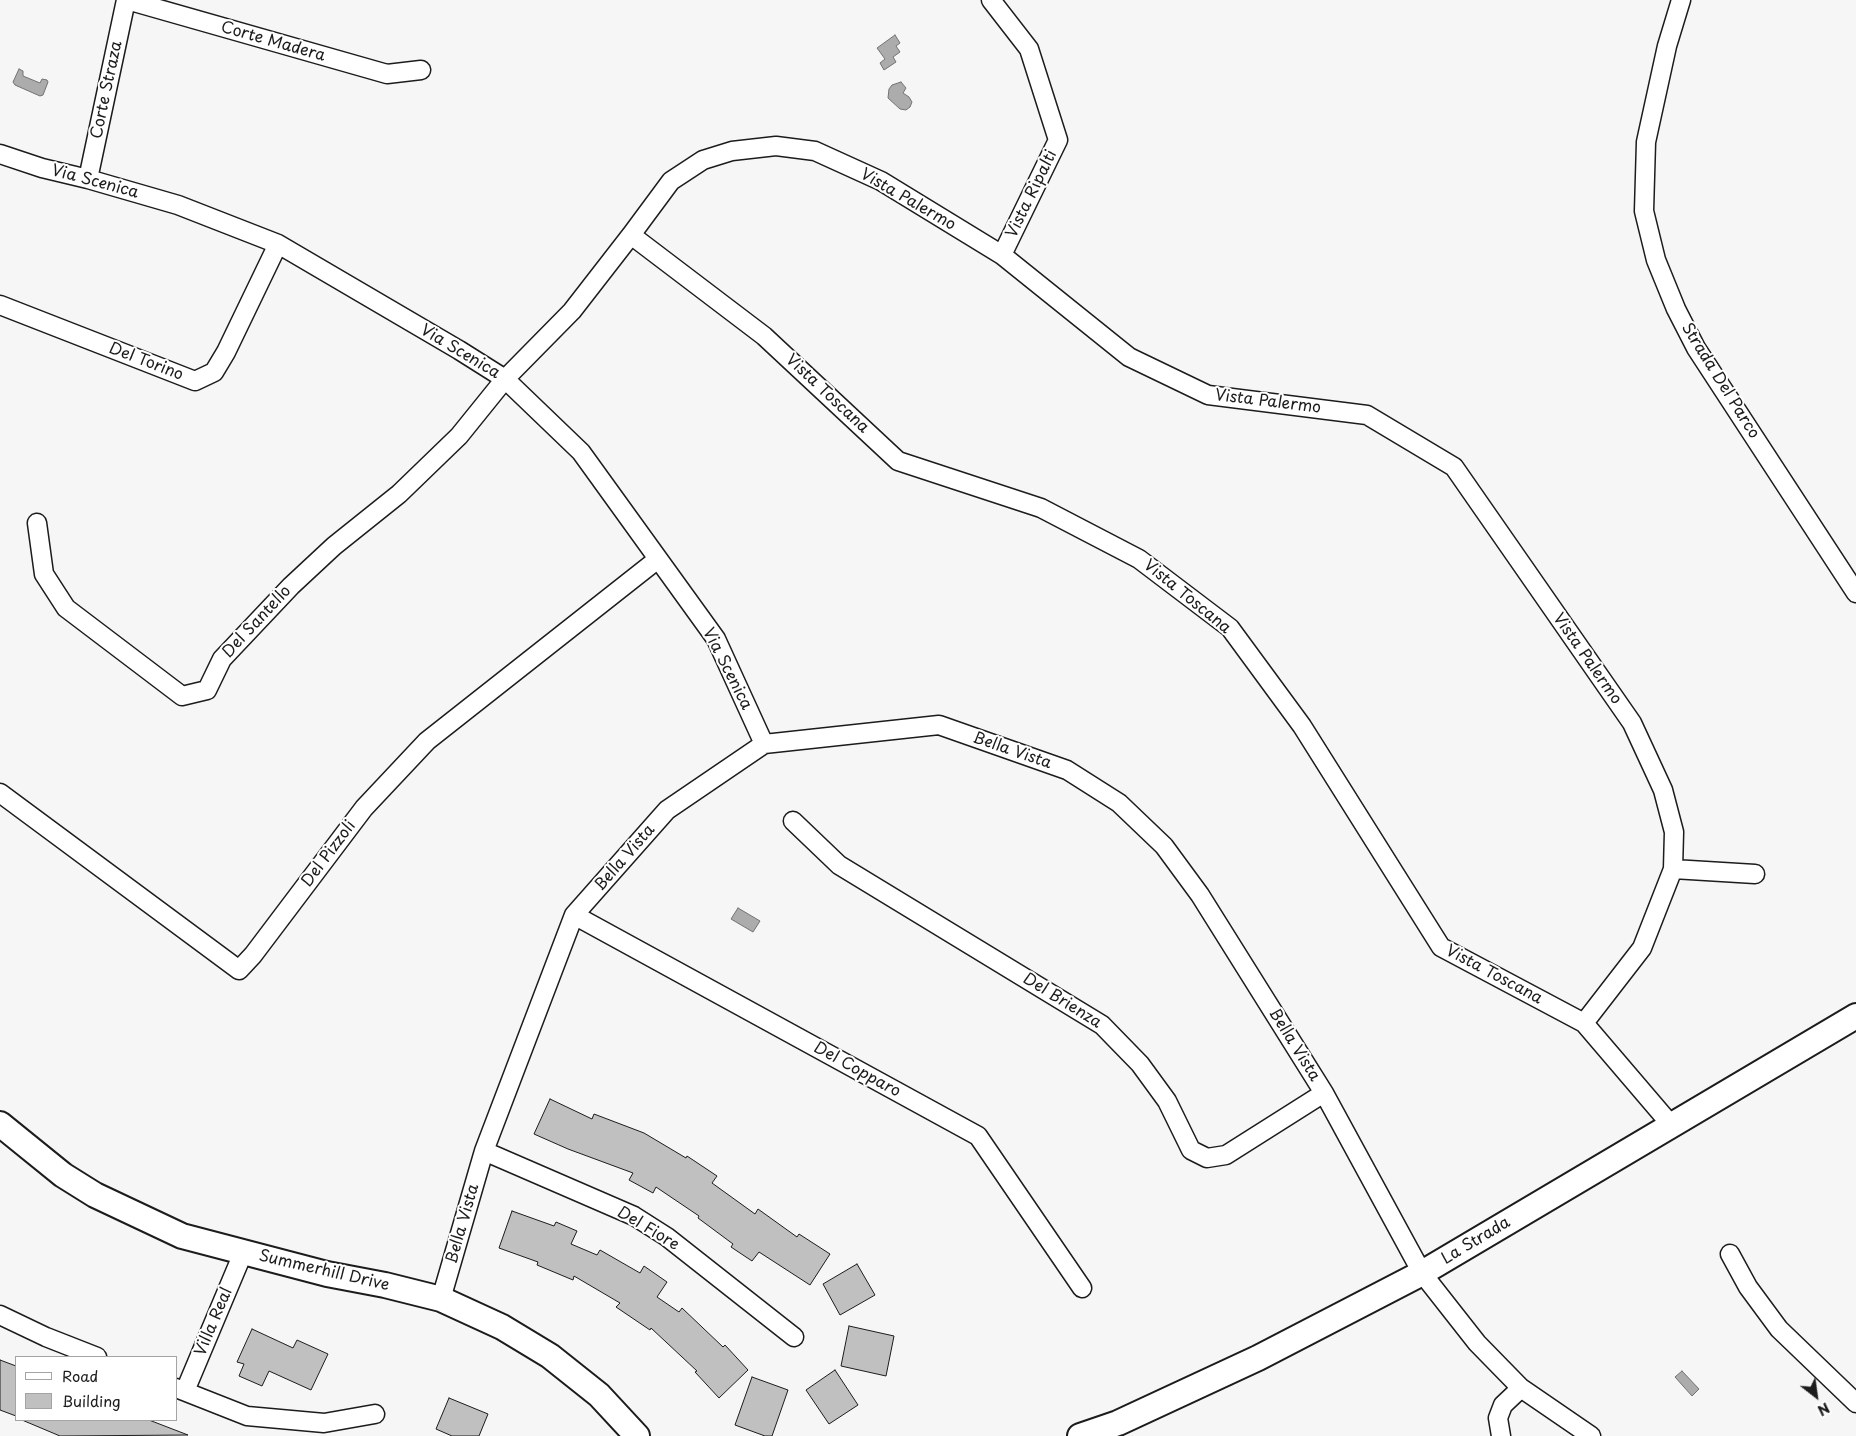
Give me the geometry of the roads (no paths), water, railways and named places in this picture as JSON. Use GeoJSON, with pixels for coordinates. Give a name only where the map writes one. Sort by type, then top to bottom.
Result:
{"type":"FeatureCollection","features":[{"type":"Feature","properties":{"kind":"street","name":"Corte Madera"},"geometry":{"type":"LineString","coordinates":[[126,0],[387,74],[421,70]]}},
{"type":"Feature","properties":{"kind":"street","name":"Corte Straza"},"geometry":{"type":"LineString","coordinates":[[88,179],[126,0]]}},
{"type":"Feature","properties":{"kind":"street","name":"Vista Ripalti"},"geometry":{"type":"LineString","coordinates":[[991,0],[1029,49],[1058,140],[1002,255]]}},
{"type":"Feature","properties":{"kind":"street","name":"Strada Del Parco"},"geometry":{"type":"LineString","coordinates":[[1681,0],[1667,46],[1646,142],[1644,211],[1656,260],[1676,309],[1696,348],[1856,593]]}},
{"type":"Feature","properties":{"kind":"street","name":"Vista Palermo"},"geometry":{"type":"LineString","coordinates":[[505,380],[572,311],[671,181],[703,160],[732,151],[776,146],[815,151],[881,181],[1002,255],[1129,358],[1208,395],[1367,415],[1454,466],[1632,723],[1663,790],[1674,832],[1673,869],[1642,948],[1584,1023]]}},
{"type":"Feature","properties":{"kind":"street","name":"Via Scenica"},"geometry":{"type":"LineString","coordinates":[[0,154],[42,168],[178,205],[278,244],[459,350],[505,380],[581,452],[716,639],[764,744]]}},
{"type":"Feature","properties":{"kind":"street","name":"Vista Toscana"},"geometry":{"type":"LineString","coordinates":[[631,235],[764,336],[898,461],[1041,508],[1139,559],[1230,628],[1302,726],[1441,947],[1584,1023],[1672,1126]]}},
{"type":"Feature","properties":{"kind":"street","name":"Del Torino"},"geometry":{"type":"LineString","coordinates":[[0,305],[195,381],[214,372],[226,352],[278,244]]}},
{"type":"Feature","properties":{"kind":"street","name":"Del Santello"},"geometry":{"type":"LineString","coordinates":[[37,523],[44,574],[66,608],[182,696],[207,690],[222,659],[291,586],[334,546],[398,494],[446,449],[505,380]]}},
{"type":"Feature","properties":{"kind":"street","name":"Del Pizzoli"},"geometry":{"type":"LineString","coordinates":[[0,793],[239,970],[253,955],[364,808],[427,741],[658,559]]}},
{"type":"Feature","properties":{"kind":"street","name":"Bella Vista"},"geometry":{"type":"LineString","coordinates":[[441,1299],[484,1151],[574,915],[666,810],[764,744],[939,725],[1067,770],[1119,803],[1164,846],[1200,895],[1324,1093],[1422,1273],[1477,1343],[1521,1388],[1591,1436]]}},
{"type":"Feature","properties":{"kind":"street","name":"Del Brienza"},"geometry":{"type":"LineString","coordinates":[[793,821],[839,864],[1102,1025],[1140,1064],[1167,1101],[1191,1150],[1207,1158],[1226,1155],[1324,1093]]}},
{"type":"Feature","properties":{"kind":"street"},"geometry":{"type":"LineString","coordinates":[[1673,869],[1755,874]]}},
{"type":"Feature","properties":{"kind":"street","name":"Del Copparo"},"geometry":{"type":"LineString","coordinates":[[574,915],[978,1136],[1082,1288]]}},
{"type":"Feature","properties":{"kind":"street","name":"La Strada"},"geometry":{"type":"LineString","coordinates":[[1080,1436],[1118,1423],[1258,1358],[1422,1273],[1856,1016]]}},
{"type":"Feature","properties":{"kind":"street","name":"Summerhill Drive"},"geometry":{"type":"LineString","coordinates":[[0,1124],[63,1175],[95,1196],[182,1236],[327,1274],[385,1285],[441,1299],[502,1327],[550,1356],[599,1395],[637,1436]]}},
{"type":"Feature","properties":{"kind":"street","name":"Del Fiore"},"geometry":{"type":"LineString","coordinates":[[484,1151],[634,1216],[667,1237],[794,1337]]}},
{"type":"Feature","properties":{"kind":"street","name":"Villa Real"},"geometry":{"type":"LineString","coordinates":[[181,1390],[243,1253]]}},
{"type":"Feature","properties":{"kind":"street"},"geometry":{"type":"LineString","coordinates":[[1730,1254],[1748,1287],[1779,1329],[1856,1403]]}},
{"type":"Feature","properties":{"kind":"street"},"geometry":{"type":"LineString","coordinates":[[0,1315],[46,1337],[94,1356]]}},
{"type":"Feature","properties":{"kind":"street"},"geometry":{"type":"LineString","coordinates":[[1501,1436],[1498,1418],[1503,1405],[1521,1388]]}},
{"type":"Feature","properties":{"kind":"street"},"geometry":{"type":"LineString","coordinates":[[181,1390],[247,1416],[324,1423],[375,1414]]}}]}
